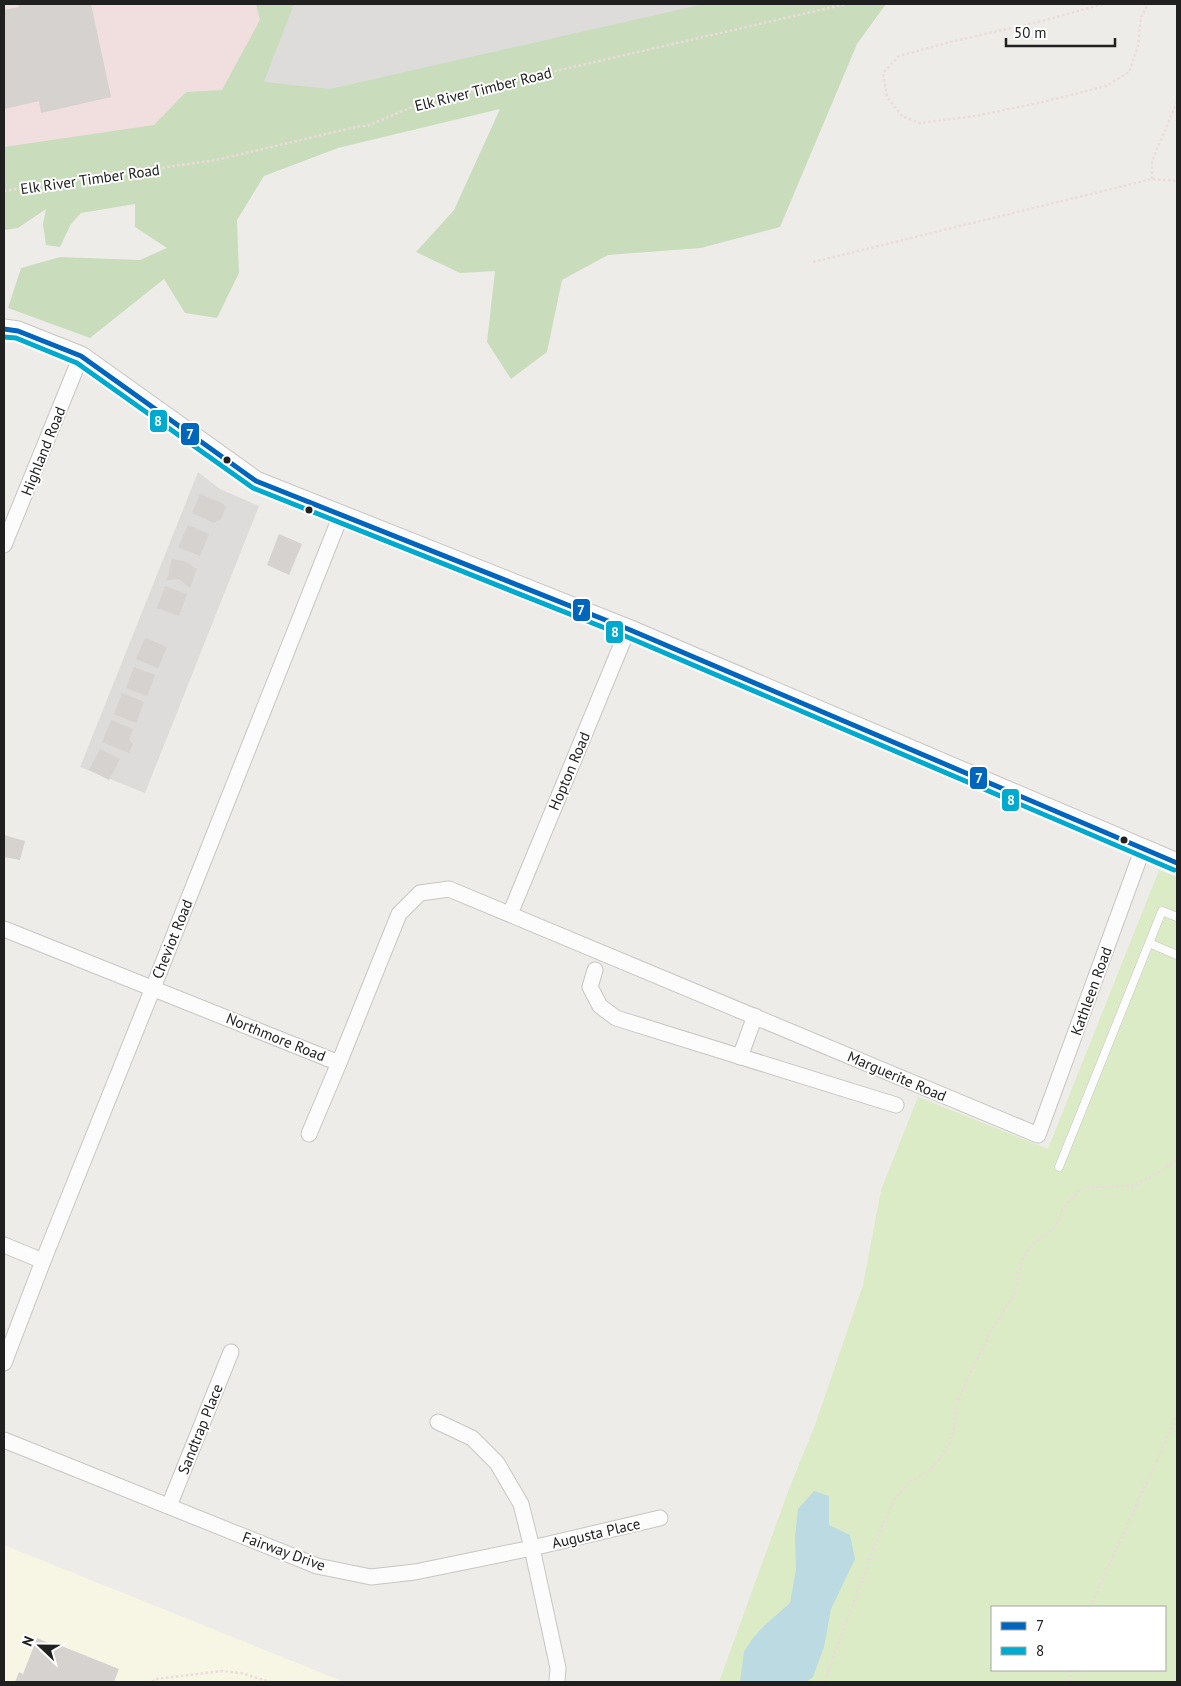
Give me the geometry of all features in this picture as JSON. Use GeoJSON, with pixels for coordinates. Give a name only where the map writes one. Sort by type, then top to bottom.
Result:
{"type":"FeatureCollection","features":[{"type":"Feature","properties":{"kind":"street"},"geometry":{"type":"LineString","coordinates":[[4,329],[18,331],[81,356],[256,481],[628,629],[1177,862]]}},
{"type":"Feature","properties":{"kind":"street","name":"Highland Road"},"geometry":{"type":"LineString","coordinates":[[4,546],[81,356]]}},
{"type":"Feature","properties":{"kind":"street","name":"Cheviot Road"},"geometry":{"type":"LineString","coordinates":[[4,1363],[341,515]]}},
{"type":"Feature","properties":{"kind":"street","name":"Hopton Road"},"geometry":{"type":"LineString","coordinates":[[510,914],[628,629]]}},
{"type":"Feature","properties":{"kind":"street","name":"Kathleen Road"},"geometry":{"type":"LineString","coordinates":[[1038,1135],[1143,848]]}},
{"type":"Feature","properties":{"kind":"street","name":"Northmore Road"},"geometry":{"type":"LineString","coordinates":[[4,929],[339,1062],[399,914],[420,893],[449,889],[510,914]]}},
{"type":"Feature","properties":{"kind":"street","name":"Marguerite Road"},"geometry":{"type":"LineString","coordinates":[[510,914],[1038,1135]]}},
{"type":"Feature","properties":{"kind":"street","name":"Marguerite Road"},"geometry":{"type":"LineString","coordinates":[[595,970],[590,988],[600,1006],[616,1018],[896,1104]]}},
{"type":"Feature","properties":{"kind":"street"},"geometry":{"type":"LineString","coordinates":[[740,1056],[755,1016]]}},
{"type":"Feature","properties":{"kind":"street"},"geometry":{"type":"LineString","coordinates":[[309,1134],[339,1062]]}},
{"type":"Feature","properties":{"kind":"street"},"geometry":{"type":"LineString","coordinates":[[4,1245],[43,1261]]}},
{"type":"Feature","properties":{"kind":"street","name":"Sandtrap Place"},"geometry":{"type":"LineString","coordinates":[[169,1506],[232,1352]]}},
{"type":"Feature","properties":{"kind":"street"},"geometry":{"type":"LineString","coordinates":[[438,1422],[472,1438],[497,1463],[521,1504],[558,1668],[558,1682]]}},
{"type":"Feature","properties":{"kind":"street","name":"Fairway Drive"},"geometry":{"type":"LineString","coordinates":[[4,1440],[317,1566],[371,1576],[415,1572],[532,1548]]}},
{"type":"Feature","properties":{"kind":"street","name":"Augusta Place"},"geometry":{"type":"LineString","coordinates":[[532,1548],[660,1518]]}},
{"type":"Feature","properties":{"kind":"lane"},"geometry":{"type":"LineString","coordinates":[[1059,1166],[1162,911],[1177,917]]}},
{"type":"Feature","properties":{"kind":"lane"},"geometry":{"type":"LineString","coordinates":[[1149,943],[1177,955]]}},
{"type":"Feature","properties":{"kind":"path","name":"Elk River Timber Road"},"geometry":{"type":"LineString","coordinates":[[4,192],[93,177],[216,160],[360,126],[367,126],[426,101],[846,4]]}},
{"type":"Feature","properties":{"kind":"path"},"geometry":{"type":"LineString","coordinates":[[1103,4],[899,56],[883,72],[887,97],[902,116],[920,123],[975,116],[1106,86],[1129,72],[1138,46],[1141,17],[1148,4]]}},
{"type":"Feature","properties":{"kind":"path"},"geometry":{"type":"LineString","coordinates":[[1152,179],[1152,161],[1177,102]]}},
{"type":"Feature","properties":{"kind":"path"},"geometry":{"type":"LineString","coordinates":[[812,262],[1152,179],[1177,181]]}},
{"type":"Feature","properties":{"kind":"path"},"geometry":{"type":"LineString","coordinates":[[824,1682],[883,1523],[896,1497],[909,1482],[930,1470],[949,1444],[954,1428],[956,1406],[966,1381],[993,1328],[1014,1295],[1026,1253],[1032,1245],[1053,1229],[1059,1221],[1061,1211],[1079,1190],[1091,1186],[1120,1187],[1135,1184],[1163,1170],[1177,1159]]}},
{"type":"Feature","properties":{"kind":"path"},"geometry":{"type":"LineString","coordinates":[[1090,1606],[1177,1416]]}},
{"type":"Feature","properties":{"kind":"path"},"geometry":{"type":"LineString","coordinates":[[152,1682],[156,1679],[222,1671],[240,1673],[270,1682]]}},
{"type":"Feature","properties":{"kind":"shaded area"},"geometry":{"type":"Polygon","coordinates":[[[4,4],[284,4],[233,128],[4,182],[4,4]]]}},
{"type":"Feature","properties":{"kind":"shaded area"},"geometry":{"type":"Polygon","coordinates":[[[284,4],[773,4],[233,128],[284,4]]]}},
{"type":"Feature","properties":{"kind":"shaded area"},"geometry":{"type":"Polygon","coordinates":[[[198,472],[220,489],[259,506],[145,793],[80,767],[198,472]]]}},
{"type":"Feature","properties":{"kind":"shaded area"},"geometry":{"type":"Polygon","coordinates":[[[4,1545],[344,1682],[4,1682],[4,1545]]]}},
{"type":"Feature","properties":{"kind":"green space"},"geometry":{"type":"Polygon","coordinates":[[[256,4],[294,4],[264,82],[330,89],[704,4],[886,4],[857,44],[780,227],[701,248],[608,255],[562,280],[547,352],[511,379],[487,342],[495,271],[460,273],[416,252],[454,210],[500,109],[338,148],[264,176],[237,220],[239,273],[217,318],[185,313],[164,279],[90,338],[8,308],[21,268],[60,257],[140,260],[167,248],[135,227],[135,204],[81,213],[71,224],[60,247],[46,245],[43,224],[46,209],[18,228],[4,230],[4,147],[154,125],[186,92],[222,90],[260,20],[256,4]]]}},
{"type":"Feature","properties":{"kind":"green space"},"geometry":{"type":"Polygon","coordinates":[[[1159,870],[1177,877],[1177,1682],[719,1682],[789,1489],[815,1425],[863,1285],[881,1190],[918,1097],[1048,1149],[1159,870]]]}},
{"type":"Feature","properties":{"kind":"water"},"geometry":{"type":"Polygon","coordinates":[[[814,1491],[829,1496],[829,1525],[850,1535],[855,1559],[831,1609],[824,1647],[813,1677],[806,1682],[740,1682],[744,1652],[765,1625],[790,1603],[796,1569],[795,1536],[798,1509],[814,1491]]]}},
{"type":"Feature","properties":{"kind":"building"},"geometry":{"type":"Polygon","coordinates":[[[18,4],[91,4],[111,97],[41,113],[39,101],[4,109],[4,10],[19,7],[18,4]]]}},
{"type":"Feature","properties":{"kind":"building"},"geometry":{"type":"Polygon","coordinates":[[[200,494],[222,503],[226,507],[221,519],[214,523],[192,513],[200,494]]]}},
{"type":"Feature","properties":{"kind":"building"},"geometry":{"type":"Polygon","coordinates":[[[188,525],[209,534],[200,556],[178,547],[188,525]]]}},
{"type":"Feature","properties":{"kind":"building"},"geometry":{"type":"Polygon","coordinates":[[[279,534],[302,544],[289,575],[267,565],[279,534]]]}},
{"type":"Feature","properties":{"kind":"building"},"geometry":{"type":"Polygon","coordinates":[[[172,559],[184,561],[197,569],[190,588],[179,579],[167,580],[172,559]]]}},
{"type":"Feature","properties":{"kind":"building"},"geometry":{"type":"Polygon","coordinates":[[[165,586],[187,594],[179,616],[157,608],[165,586]]]}},
{"type":"Feature","properties":{"kind":"building"},"geometry":{"type":"Polygon","coordinates":[[[145,638],[167,647],[158,668],[136,659],[145,638]]]}},
{"type":"Feature","properties":{"kind":"building"},"geometry":{"type":"Polygon","coordinates":[[[134,667],[155,675],[147,696],[126,688],[134,667]]]}},
{"type":"Feature","properties":{"kind":"building"},"geometry":{"type":"Polygon","coordinates":[[[122,693],[144,702],[136,723],[114,714],[122,693]]]}},
{"type":"Feature","properties":{"kind":"building"},"geometry":{"type":"Polygon","coordinates":[[[111,720],[133,729],[129,740],[133,744],[129,753],[102,742],[111,720]]]}},
{"type":"Feature","properties":{"kind":"building"},"geometry":{"type":"Polygon","coordinates":[[[100,749],[120,759],[109,780],[89,770],[100,749]]]}},
{"type":"Feature","properties":{"kind":"building"},"geometry":{"type":"Polygon","coordinates":[[[4,835],[25,841],[20,860],[4,857],[4,835]]]}},
{"type":"Feature","properties":{"kind":"building"},"geometry":{"type":"Polygon","coordinates":[[[37,1638],[119,1669],[114,1682],[15,1682],[19,1672],[23,1674],[37,1638]]]}},
{"type":"Feature","properties":{"kind":"transit line","name":"7"},"geometry":{"type":"LineString","coordinates":[[4,329],[18,331],[81,356],[256,481],[628,629],[1177,863]]}},
{"type":"Feature","properties":{"kind":"transit line","name":"8"},"geometry":{"type":"LineString","coordinates":[[4,337],[16,338],[77,363],[253,488],[625,636],[1174,870]]}}]}
